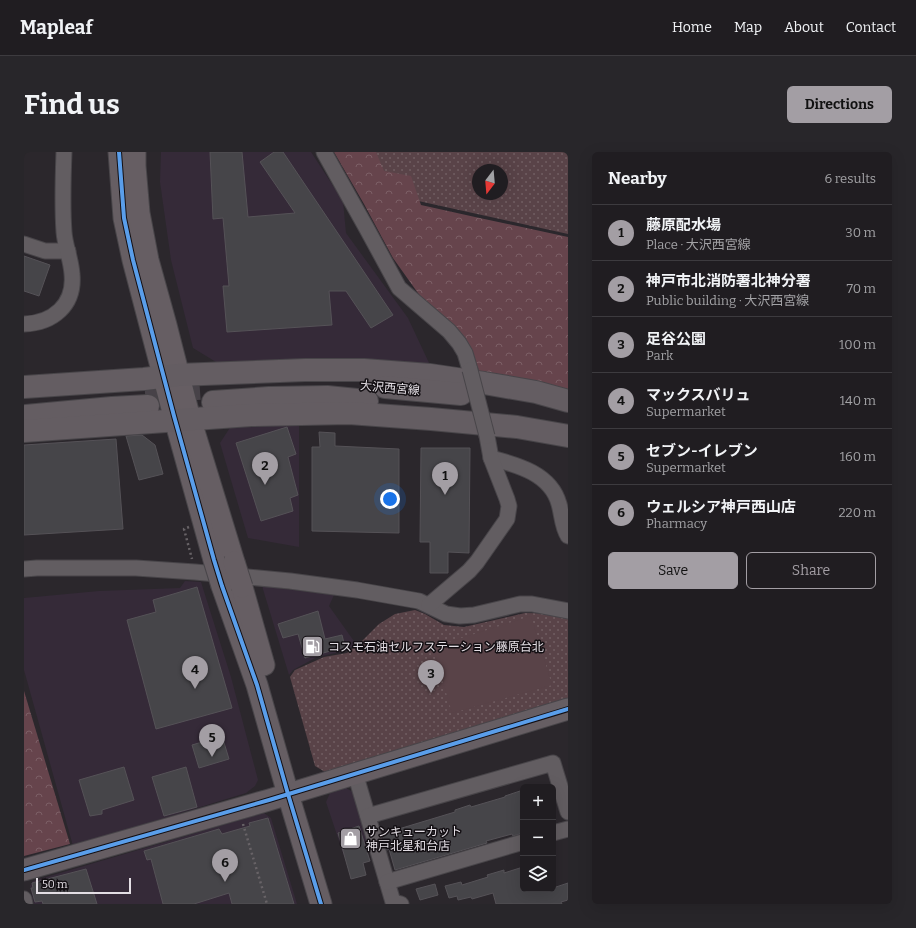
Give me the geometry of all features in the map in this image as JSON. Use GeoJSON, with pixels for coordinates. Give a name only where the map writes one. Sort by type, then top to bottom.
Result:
{"type":"FeatureCollection","features":[{"type":"Feature","properties":{"kind":"main road"},"geometry":{"type":"LineString","coordinates":[[24,387],[144,379],[171,375],[305,370],[364,370],[430,375],[484,383],[536,392],[568,401]]}},
{"type":"Feature","properties":{"kind":"main road","name":"大沢西宮線"},"geometry":{"type":"LineString","coordinates":[[568,414],[519,402],[370,385],[310,384],[212,395],[269,398],[327,397],[496,415],[568,428]]}},
{"type":"Feature","properties":{"kind":"main road"},"geometry":{"type":"LineString","coordinates":[[24,402],[146,400],[112,408],[24,416]]}},
{"type":"Feature","properties":{"kind":"main road"},"geometry":{"type":"LineString","coordinates":[[24,430],[251,415],[349,413],[431,419],[516,428],[568,436]]}},
{"type":"Feature","properties":{"kind":"street"},"geometry":{"type":"LineString","coordinates":[[24,324],[35,324],[54,316],[62,308],[70,292],[72,284],[72,274],[64,234],[62,206],[64,152]]}},
{"type":"Feature","properties":{"kind":"street"},"geometry":{"type":"LineString","coordinates":[[119,152],[124,218],[133,260],[171,375],[224,561],[287,746],[321,904]]}},
{"type":"Feature","properties":{"kind":"street"},"geometry":{"type":"LineString","coordinates":[[135,152],[139,213],[148,260],[166,325],[171,375]]}},
{"type":"Feature","properties":{"kind":"street"},"geometry":{"type":"LineString","coordinates":[[324,152],[399,288],[449,331],[465,353],[487,436],[491,458],[509,506],[507,519],[469,571],[429,605]]}},
{"type":"Feature","properties":{"kind":"street"},"geometry":{"type":"LineString","coordinates":[[24,244],[45,251],[68,251]]}},
{"type":"Feature","properties":{"kind":"street"},"geometry":{"type":"LineString","coordinates":[[491,458],[511,463],[536,474],[552,487],[558,502],[565,532],[568,536]]}},
{"type":"Feature","properties":{"kind":"street"},"geometry":{"type":"LineString","coordinates":[[24,569],[136,568],[290,581],[357,590],[419,601],[446,614],[460,616],[474,615],[520,604],[532,604],[568,611]]}},
{"type":"Feature","properties":{"kind":"street"},"geometry":{"type":"LineString","coordinates":[[24,870],[296,792],[568,709]]}},
{"type":"Feature","properties":{"kind":"street"},"geometry":{"type":"LineString","coordinates":[[368,816],[552,763],[568,812]]}},
{"type":"Feature","properties":{"kind":"street"},"geometry":{"type":"LineString","coordinates":[[355,773],[393,902],[401,904]]}},
{"type":"Feature","properties":{"kind":"street"},"geometry":{"type":"LineString","coordinates":[[296,792],[336,904]]}},
{"type":"Feature","properties":{"kind":"street"},"geometry":{"type":"LineString","coordinates":[[556,832],[568,829]]}},
{"type":"Feature","properties":{"kind":"street"},"geometry":{"type":"LineString","coordinates":[[387,882],[520,843]]}},
{"type":"Feature","properties":{"kind":"street"},"geometry":{"type":"LineString","coordinates":[[24,899],[25,904]]}},
{"type":"Feature","properties":{"kind":"path"},"geometry":{"type":"LineString","coordinates":[[184,529],[195,572]]}},
{"type":"Feature","properties":{"kind":"path"},"geometry":{"type":"LineString","coordinates":[[241,818],[267,904]]}},
{"type":"Feature","properties":{"kind":"shaded area"},"geometry":{"type":"Polygon","coordinates":[[[161,152],[311,152],[343,201],[346,233],[408,318],[430,365],[324,360],[216,362],[193,348],[171,260],[160,182],[161,152]]]}},
{"type":"Feature","properties":{"kind":"shaded area"},"geometry":{"type":"Polygon","coordinates":[[[336,152],[568,152],[568,234],[355,187],[336,152]]]}},
{"type":"Feature","properties":{"kind":"shaded area"},"geometry":{"type":"Polygon","coordinates":[[[299,424],[299,547],[248,538],[220,443],[231,426],[299,424]]]}},
{"type":"Feature","properties":{"kind":"shaded area"},"geometry":{"type":"Polygon","coordinates":[[[185,581],[201,582],[231,677],[258,780],[255,786],[246,793],[73,846],[24,670],[24,598],[99,591],[180,588],[185,581]]]}},
{"type":"Feature","properties":{"kind":"shaded area"},"geometry":{"type":"Polygon","coordinates":[[[262,586],[334,595],[329,606],[356,644],[345,651],[317,657],[293,670],[289,675],[262,586]]]}},
{"type":"Feature","properties":{"kind":"shaded area"},"geometry":{"type":"Polygon","coordinates":[[[415,610],[444,625],[464,627],[525,613],[568,614],[568,709],[337,779],[315,766],[290,677],[295,670],[324,657],[347,653],[361,642],[379,624],[395,614],[415,610]]]}},
{"type":"Feature","properties":{"kind":"shaded area"},"geometry":{"type":"Polygon","coordinates":[[[531,616],[552,685],[452,713],[433,647],[531,616]]]}},
{"type":"Feature","properties":{"kind":"shaded area"},"geometry":{"type":"Polygon","coordinates":[[[346,788],[353,792],[370,849],[344,856],[326,802],[330,793],[346,788]]]}},
{"type":"Feature","properties":{"kind":"shaded area"},"geometry":{"type":"Polygon","coordinates":[[[264,813],[271,818],[297,904],[34,904],[30,886],[33,881],[264,813]]]}},
{"type":"Feature","properties":{"kind":"green space"},"geometry":{"type":"Polygon","coordinates":[[[334,152],[376,152],[384,171],[411,176],[421,205],[568,237],[568,396],[479,372],[465,341],[420,296],[393,258],[334,152]]]}},
{"type":"Feature","properties":{"kind":"green space"},"geometry":{"type":"Polygon","coordinates":[[[24,691],[70,844],[24,856],[24,691]]]}},
{"type":"Feature","properties":{"kind":"building"},"geometry":{"type":"Polygon","coordinates":[[[210,152],[242,152],[248,217],[295,213],[260,162],[274,152],[283,152],[393,315],[371,328],[346,291],[329,291],[332,325],[227,332],[223,286],[229,286],[223,218],[213,219],[210,152]]]}},
{"type":"Feature","properties":{"kind":"building"},"geometry":{"type":"Polygon","coordinates":[[[24,256],[50,265],[39,296],[24,291],[24,256]]]}},
{"type":"Feature","properties":{"kind":"building"},"geometry":{"type":"Polygon","coordinates":[[[287,427],[296,454],[288,457],[298,495],[290,498],[293,511],[261,521],[236,443],[287,427]]]}},
{"type":"Feature","properties":{"kind":"building"},"geometry":{"type":"Polygon","coordinates":[[[319,432],[335,433],[335,446],[399,449],[399,533],[312,531],[312,447],[320,447],[319,432]]]}},
{"type":"Feature","properties":{"kind":"building"},"geometry":{"type":"Polygon","coordinates":[[[142,435],[155,445],[163,474],[139,480],[126,436],[142,435]]]}},
{"type":"Feature","properties":{"kind":"building"},"geometry":{"type":"Polygon","coordinates":[[[116,439],[123,529],[24,535],[24,445],[116,439]]]}},
{"type":"Feature","properties":{"kind":"building"},"geometry":{"type":"Polygon","coordinates":[[[421,448],[470,448],[469,553],[448,552],[448,573],[430,573],[430,542],[420,542],[421,448]]]}},
{"type":"Feature","properties":{"kind":"building"},"geometry":{"type":"Polygon","coordinates":[[[197,587],[232,708],[156,729],[127,620],[156,612],[153,600],[197,587]]]}},
{"type":"Feature","properties":{"kind":"building"},"geometry":{"type":"Polygon","coordinates":[[[318,611],[325,639],[342,635],[345,647],[305,658],[298,634],[283,638],[278,624],[318,611]]]}},
{"type":"Feature","properties":{"kind":"building"},"geometry":{"type":"Polygon","coordinates":[[[222,736],[229,759],[199,768],[192,745],[222,736]]]}},
{"type":"Feature","properties":{"kind":"building"},"geometry":{"type":"Polygon","coordinates":[[[124,767],[134,800],[102,810],[102,814],[90,816],[79,780],[124,767]]]}},
{"type":"Feature","properties":{"kind":"building"},"geometry":{"type":"Polygon","coordinates":[[[186,767],[197,807],[164,816],[152,777],[186,767]]]}},
{"type":"Feature","properties":{"kind":"building"},"geometry":{"type":"Polygon","coordinates":[[[520,791],[520,834],[513,836],[512,834],[486,841],[487,843],[395,870],[389,849],[387,850],[382,834],[455,812],[455,810],[470,805],[471,807],[520,791]]]}},
{"type":"Feature","properties":{"kind":"building"},"geometry":{"type":"Polygon","coordinates":[[[268,818],[294,904],[232,904],[229,893],[194,904],[163,904],[151,859],[147,860],[144,851],[219,829],[222,834],[250,826],[249,823],[268,818]]]}},
{"type":"Feature","properties":{"kind":"building"},"geometry":{"type":"Polygon","coordinates":[[[359,826],[370,861],[363,863],[366,875],[351,879],[338,833],[359,826]]]}},
{"type":"Feature","properties":{"kind":"building"},"geometry":{"type":"Polygon","coordinates":[[[520,868],[520,892],[556,892],[556,887],[568,883],[568,900],[561,902],[562,904],[496,904],[493,893],[472,899],[471,897],[458,900],[457,896],[449,898],[445,886],[461,882],[462,885],[488,877],[487,875],[504,870],[504,873],[520,868]]]}},
{"type":"Feature","properties":{"kind":"building"},"geometry":{"type":"Polygon","coordinates":[[[86,869],[97,904],[43,904],[42,901],[35,902],[31,888],[33,888],[32,883],[86,869]]]}},
{"type":"Feature","properties":{"kind":"building"},"geometry":{"type":"Polygon","coordinates":[[[435,884],[438,895],[420,900],[416,889],[435,884]]]}},
{"type":"Feature","properties":{"kind":"tunnel"},"geometry":{"type":"LineString","coordinates":[[145,393],[210,388]]}},
{"type":"Feature","properties":{"kind":"cycle path"},"geometry":{"type":"LineString","coordinates":[[119,152],[124,218],[133,260],[174,416],[214,560],[257,685],[321,904]]}},
{"type":"Feature","properties":{"kind":"cycle path"},"geometry":{"type":"LineString","coordinates":[[24,870],[269,800],[568,709]]}},
{"type":"Feature","properties":{"kind":"place","name":"神戸市北消防署北神分署"},"geometry":{"type":"Point","coordinates":[265,485]}},
{"type":"Feature","properties":{"kind":"place","name":"藤原配水場"},"geometry":{"type":"Point","coordinates":[445,495]}},
{"type":"Feature","properties":{"kind":"place","name":"コスモ石油セルフステーション藤原台北"},"geometry":{"type":"Point","coordinates":[312,647]}},
{"type":"Feature","properties":{"kind":"place","name":"マックスバリュ"},"geometry":{"type":"Point","coordinates":[195,689]}},
{"type":"Feature","properties":{"kind":"place","name":"足谷公園"},"geometry":{"type":"Point","coordinates":[431,693]}},
{"type":"Feature","properties":{"kind":"place","name":"セブン-イレブン"},"geometry":{"type":"Point","coordinates":[212,757]}},
{"type":"Feature","properties":{"kind":"place","name":"サンキューカット 神戸北星和台店"},"geometry":{"type":"Point","coordinates":[351,839]}},
{"type":"Feature","properties":{"kind":"place","name":"ウェルシア神戸西山店"},"geometry":{"type":"Point","coordinates":[225,882]}}]}
